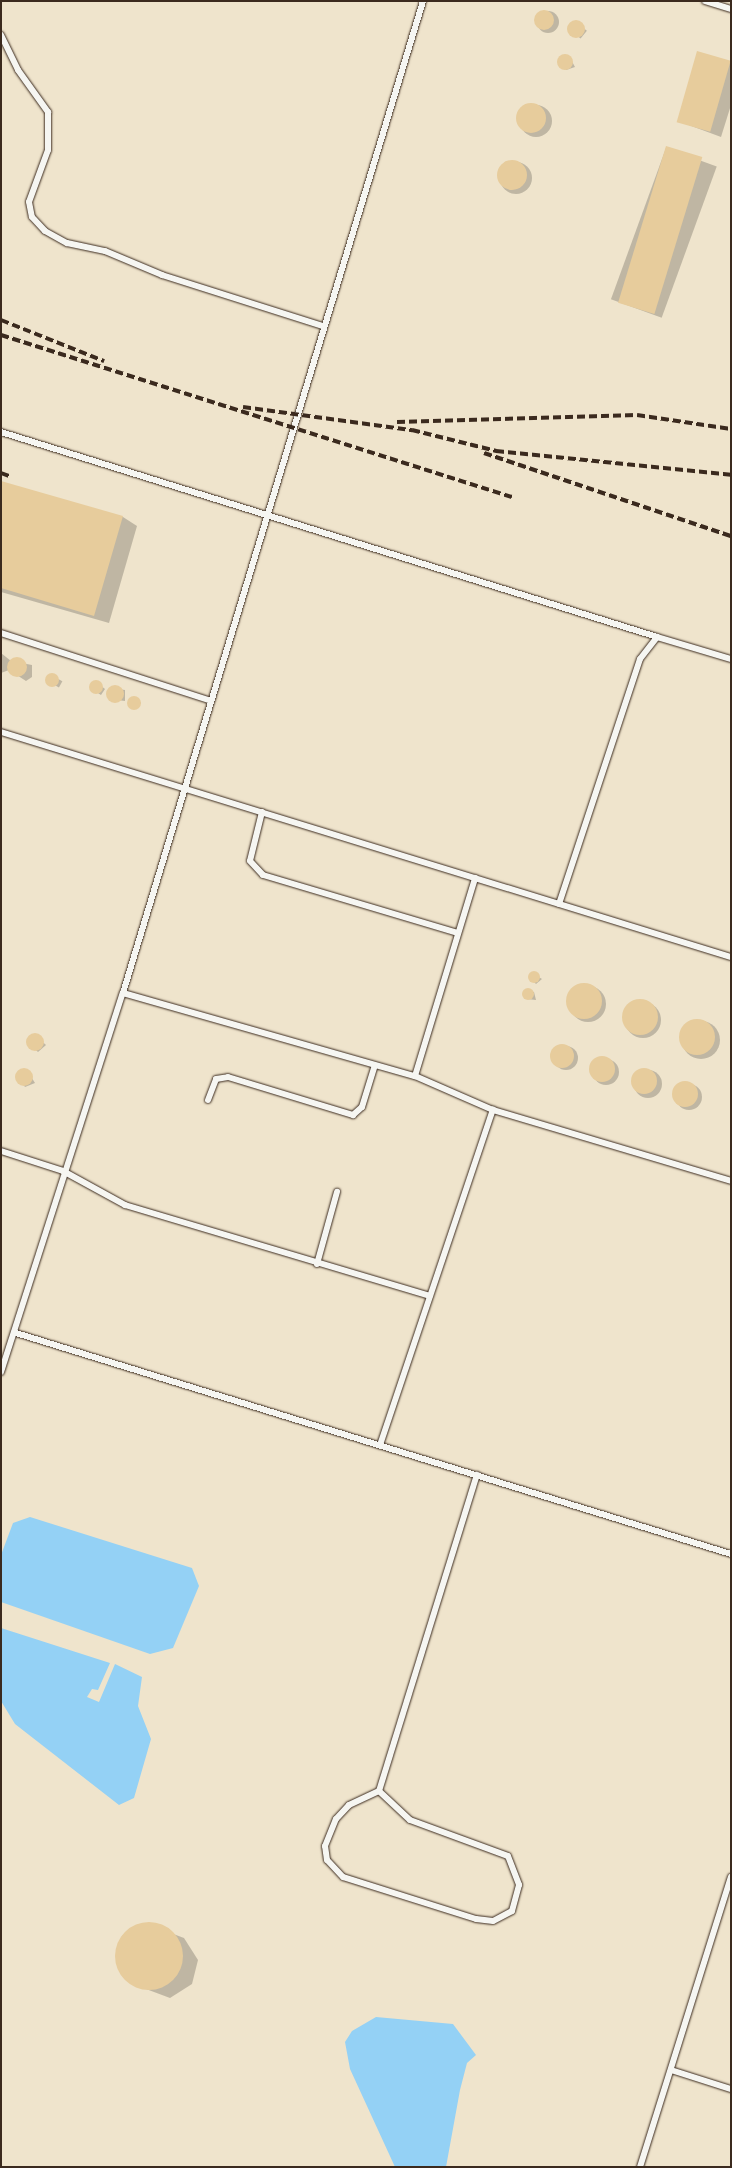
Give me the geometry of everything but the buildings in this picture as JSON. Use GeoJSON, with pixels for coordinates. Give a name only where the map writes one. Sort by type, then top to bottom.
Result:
{"type":"FeatureCollection","features":[{"type":"Feature","properties":{"kind":"lane"},"geometry":{"type":"LineString","coordinates":[[1,1372],[16,1333],[63,1171],[123,993],[182,788],[423,1]]}},
{"type":"Feature","properties":{"kind":"lane"},"geometry":{"type":"LineString","coordinates":[[705,1],[731,9]]}},
{"type":"Feature","properties":{"kind":"lane"},"geometry":{"type":"LineString","coordinates":[[1,34],[18,70],[48,112],[48,150],[29,202],[32,216],[45,231],[67,243],[105,251],[162,275],[323,326]]}},
{"type":"Feature","properties":{"kind":"lane"},"geometry":{"type":"LineString","coordinates":[[1,432],[731,659]]}},
{"type":"Feature","properties":{"kind":"lane"},"geometry":{"type":"LineString","coordinates":[[1,634],[209,700]]}},
{"type":"Feature","properties":{"kind":"lane"},"geometry":{"type":"LineString","coordinates":[[559,904],[640,659],[657,637]]}},
{"type":"Feature","properties":{"kind":"lane"},"geometry":{"type":"LineString","coordinates":[[1,732],[731,957]]}},
{"type":"Feature","properties":{"kind":"lane"},"geometry":{"type":"LineString","coordinates":[[262,812],[250,861],[263,875],[457,933]]}},
{"type":"Feature","properties":{"kind":"lane"},"geometry":{"type":"LineString","coordinates":[[415,1076],[475,878]]}},
{"type":"Feature","properties":{"kind":"lane"},"geometry":{"type":"LineString","coordinates":[[123,993],[374,1068],[415,1076],[493,1110],[731,1180]]}},
{"type":"Feature","properties":{"kind":"lane"},"geometry":{"type":"LineString","coordinates":[[208,1100],[216,1079],[228,1077],[353,1115],[362,1107],[374,1068]]}},
{"type":"Feature","properties":{"kind":"lane"},"geometry":{"type":"LineString","coordinates":[[380,1446],[493,1110]]}},
{"type":"Feature","properties":{"kind":"lane"},"geometry":{"type":"LineString","coordinates":[[1,1151],[63,1171],[125,1205],[317,1264],[430,1296]]}},
{"type":"Feature","properties":{"kind":"lane"},"geometry":{"type":"LineString","coordinates":[[317,1264],[337,1192]]}},
{"type":"Feature","properties":{"kind":"lane"},"geometry":{"type":"LineString","coordinates":[[16,1333],[731,1554]]}},
{"type":"Feature","properties":{"kind":"lane"},"geometry":{"type":"LineString","coordinates":[[379,1791],[410,1820],[508,1856],[519,1884],[512,1911],[492,1921],[476,1920],[343,1877],[327,1860],[325,1846],[331,1832],[349,1805],[379,1791],[477,1476]]}},
{"type":"Feature","properties":{"kind":"lane"},"geometry":{"type":"LineString","coordinates":[[640,2167],[731,1876]]}},
{"type":"Feature","properties":{"kind":"lane"},"geometry":{"type":"LineString","coordinates":[[671,2070],[731,2089]]}},
{"type":"Feature","properties":{"kind":"shaded area"},"geometry":{"type":"Polygon","coordinates":[[[1,1],[731,1],[731,2167],[1,2167],[1,1]]]}},
{"type":"Feature","properties":{"kind":"water"},"geometry":{"type":"Polygon","coordinates":[[[30,1517],[192,1568],[199,1586],[173,1648],[150,1654],[1,1602],[1,1555],[13,1523],[30,1517]]]}},
{"type":"Feature","properties":{"kind":"water"},"geometry":{"type":"Polygon","coordinates":[[[1,1628],[110,1663],[98,1690],[92,1689],[87,1697],[99,1702],[115,1664],[142,1677],[138,1706],[151,1739],[134,1798],[119,1805],[15,1724],[1,1701],[1,1628]]]}},
{"type":"Feature","properties":{"kind":"water"},"geometry":{"type":"Polygon","coordinates":[[[376,2017],[453,2024],[476,2055],[467,2063],[460,2090],[446,2167],[395,2167],[350,2069],[345,2042],[352,2031],[376,2017]]]}},
{"type":"Feature","properties":{"kind":"railway"},"geometry":{"type":"LineString","coordinates":[[1,320],[104,361]]}},
{"type":"Feature","properties":{"kind":"railway"},"geometry":{"type":"LineString","coordinates":[[1,335],[512,497]]}},
{"type":"Feature","properties":{"kind":"railway"},"geometry":{"type":"LineString","coordinates":[[243,407],[412,430],[496,451],[731,475]]}},
{"type":"Feature","properties":{"kind":"railway"},"geometry":{"type":"LineString","coordinates":[[397,422],[637,415],[731,429]]}},
{"type":"Feature","properties":{"kind":"railway"},"geometry":{"type":"LineString","coordinates":[[484,453],[731,536]]}},
{"type":"Feature","properties":{"kind":"railway"},"geometry":{"type":"LineString","coordinates":[[1,473],[9,476]]}}]}
